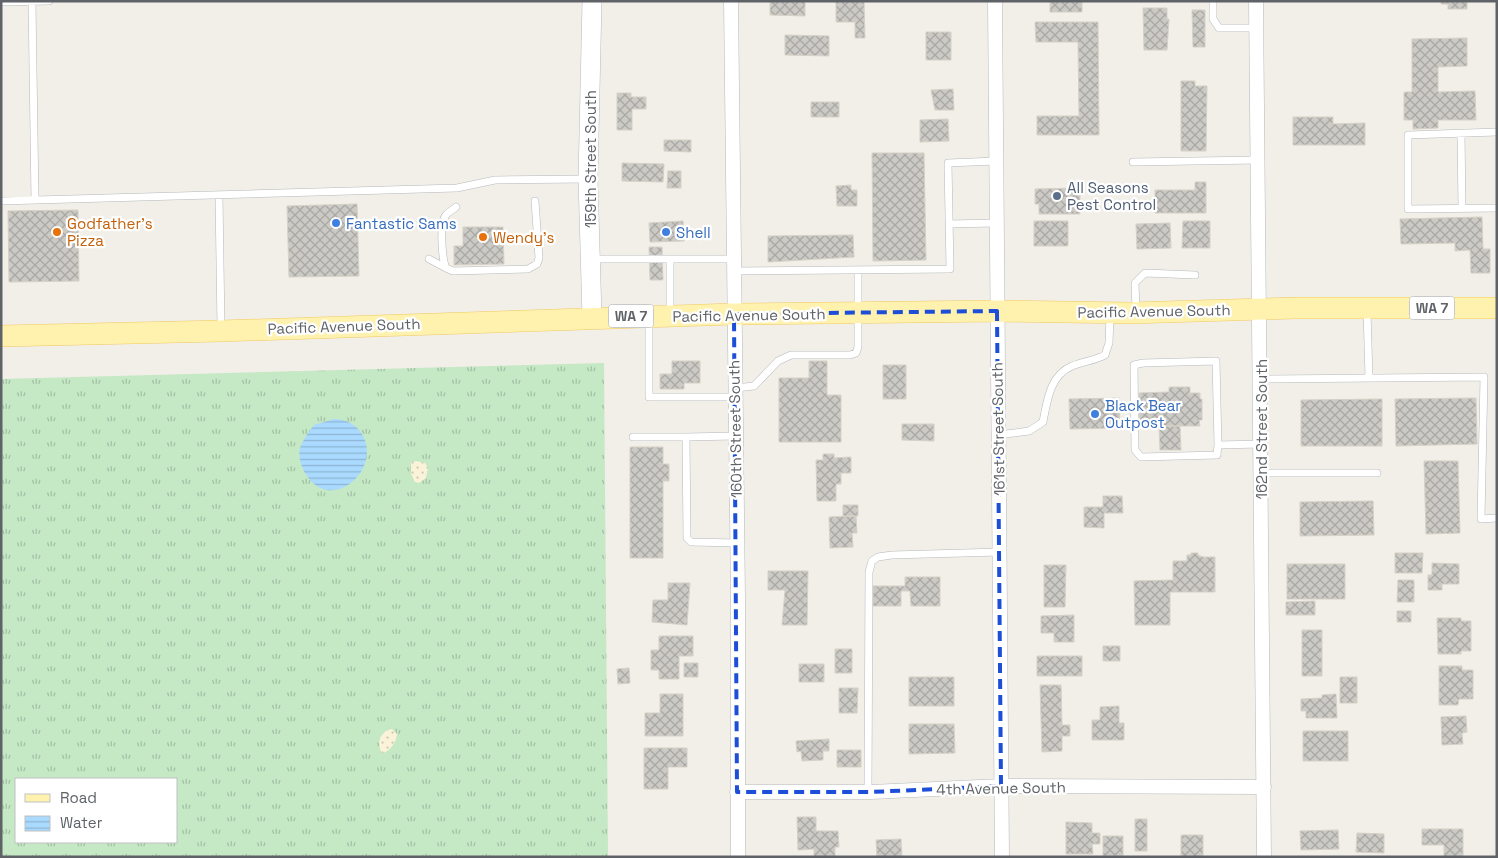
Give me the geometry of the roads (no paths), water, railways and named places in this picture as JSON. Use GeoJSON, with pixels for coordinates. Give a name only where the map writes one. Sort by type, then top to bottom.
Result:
{"type":"FeatureCollection","features":[{"type":"Feature","properties":{"kind":"main road","name":"Pacific Avenue South"},"geometry":{"type":"LineString","coordinates":[[1,336],[221,331],[660,315],[997,311],[1136,313],[1260,309],[1497,308]]}},
{"type":"Feature","properties":{"kind":"street","name":"159th Street South"},"geometry":{"type":"LineString","coordinates":[[592,1],[588,179],[592,317]]}},
{"type":"Feature","properties":{"kind":"street","name":"160th Street South"},"geometry":{"type":"LineString","coordinates":[[731,1],[737,542],[738,857]]}},
{"type":"Feature","properties":{"kind":"street","name":"161st Street South"},"geometry":{"type":"LineString","coordinates":[[995,1],[1002,857]]}},
{"type":"Feature","properties":{"kind":"street","name":"162nd Street South"},"geometry":{"type":"LineString","coordinates":[[1256,1],[1262,444],[1264,857]]}},
{"type":"Feature","properties":{"kind":"street","name":"4th Avenue South"},"geometry":{"type":"LineString","coordinates":[[737,792],[868,792],[1001,786],[1264,786]]}},
{"type":"Feature","properties":{"kind":"lane"},"geometry":{"type":"LineString","coordinates":[[1,2],[49,1]]}},
{"type":"Feature","properties":{"kind":"lane"},"geometry":{"type":"LineString","coordinates":[[1213,1],[1214,19],[1219,28],[1257,28]]}},
{"type":"Feature","properties":{"kind":"lane"},"geometry":{"type":"LineString","coordinates":[[32,2],[35,200]]}},
{"type":"Feature","properties":{"kind":"lane"},"geometry":{"type":"LineString","coordinates":[[1497,132],[1408,135],[1408,209],[1497,208]]}},
{"type":"Feature","properties":{"kind":"lane"},"geometry":{"type":"LineString","coordinates":[[1461,133],[1462,208]]}},
{"type":"Feature","properties":{"kind":"lane"},"geometry":{"type":"LineString","coordinates":[[1133,162],[1258,160]]}},
{"type":"Feature","properties":{"kind":"lane"},"geometry":{"type":"LineString","coordinates":[[590,259],[670,259],[733,265],[858,270],[950,269],[948,163],[996,161]]}},
{"type":"Feature","properties":{"kind":"lane"},"geometry":{"type":"LineString","coordinates":[[1,201],[457,188],[495,180],[588,179]]}},
{"type":"Feature","properties":{"kind":"lane"},"geometry":{"type":"LineString","coordinates":[[219,196],[221,331]]}},
{"type":"Feature","properties":{"kind":"lane"},"geometry":{"type":"LineString","coordinates":[[429,259],[452,271],[528,269],[534,267],[539,258],[535,201]]}},
{"type":"Feature","properties":{"kind":"lane"},"geometry":{"type":"LineString","coordinates":[[446,268],[443,261],[442,223],[445,216],[456,207]]}},
{"type":"Feature","properties":{"kind":"lane"},"geometry":{"type":"LineString","coordinates":[[950,224],[996,224]]}},
{"type":"Feature","properties":{"kind":"lane"},"geometry":{"type":"LineString","coordinates":[[670,259],[649,397],[735,393],[754,386],[778,361],[791,355],[850,355],[856,353],[858,347],[858,270]]}},
{"type":"Feature","properties":{"kind":"lane"},"geometry":{"type":"LineString","coordinates":[[1136,313],[1135,283],[1145,273],[1195,275]]}},
{"type":"Feature","properties":{"kind":"lane"},"geometry":{"type":"LineString","coordinates":[[1367,308],[1369,378]]}},
{"type":"Feature","properties":{"kind":"lane"},"geometry":{"type":"LineString","coordinates":[[998,435],[1029,431],[1043,422],[1048,398],[1059,373],[1074,365],[1094,362],[1106,355],[1109,343],[1110,313]]}},
{"type":"Feature","properties":{"kind":"lane"},"geometry":{"type":"LineString","coordinates":[[1216,361],[1218,445],[1217,455],[1141,457],[1135,450],[1134,365],[1144,363],[1216,361]]}},
{"type":"Feature","properties":{"kind":"lane"},"geometry":{"type":"LineString","coordinates":[[1261,380],[1484,377],[1482,518],[1497,518]]}},
{"type":"Feature","properties":{"kind":"lane"},"geometry":{"type":"LineString","coordinates":[[633,437],[735,436]]}},
{"type":"Feature","properties":{"kind":"lane"},"geometry":{"type":"LineString","coordinates":[[686,437],[687,538],[691,542],[737,542]]}},
{"type":"Feature","properties":{"kind":"lane"},"geometry":{"type":"LineString","coordinates":[[1218,445],[1262,444]]}},
{"type":"Feature","properties":{"kind":"lane"},"geometry":{"type":"LineString","coordinates":[[1262,473],[1377,473]]}},
{"type":"Feature","properties":{"kind":"lane"},"geometry":{"type":"LineString","coordinates":[[868,792],[869,572],[872,560],[892,555],[1000,552]]}},
{"type":"Feature","properties":{"kind":"water"},"geometry":{"type":"Polygon","coordinates":[[[334,419],[348,422],[359,430],[367,447],[367,457],[364,466],[353,481],[337,490],[327,490],[315,485],[310,480],[302,467],[299,454],[303,442],[314,425],[334,419]]]}},
{"type":"Feature","properties":{"kind":"place","name":"All Seasons Pest Control"},"geometry":{"type":"Point","coordinates":[1057,196]}},
{"type":"Feature","properties":{"kind":"place","name":"Fantastic Sams"},"geometry":{"type":"Point","coordinates":[336,223]}},
{"type":"Feature","properties":{"kind":"place","name":"Godfather's Pizza"},"geometry":{"type":"Point","coordinates":[57,232]}},
{"type":"Feature","properties":{"kind":"place","name":"Shell"},"geometry":{"type":"Point","coordinates":[666,232]}},
{"type":"Feature","properties":{"kind":"place","name":"Wendy's"},"geometry":{"type":"Point","coordinates":[483,237]}},
{"type":"Feature","properties":{"kind":"place","name":"Black Bear Outpost"},"geometry":{"type":"Point","coordinates":[1095,414]}}]}
